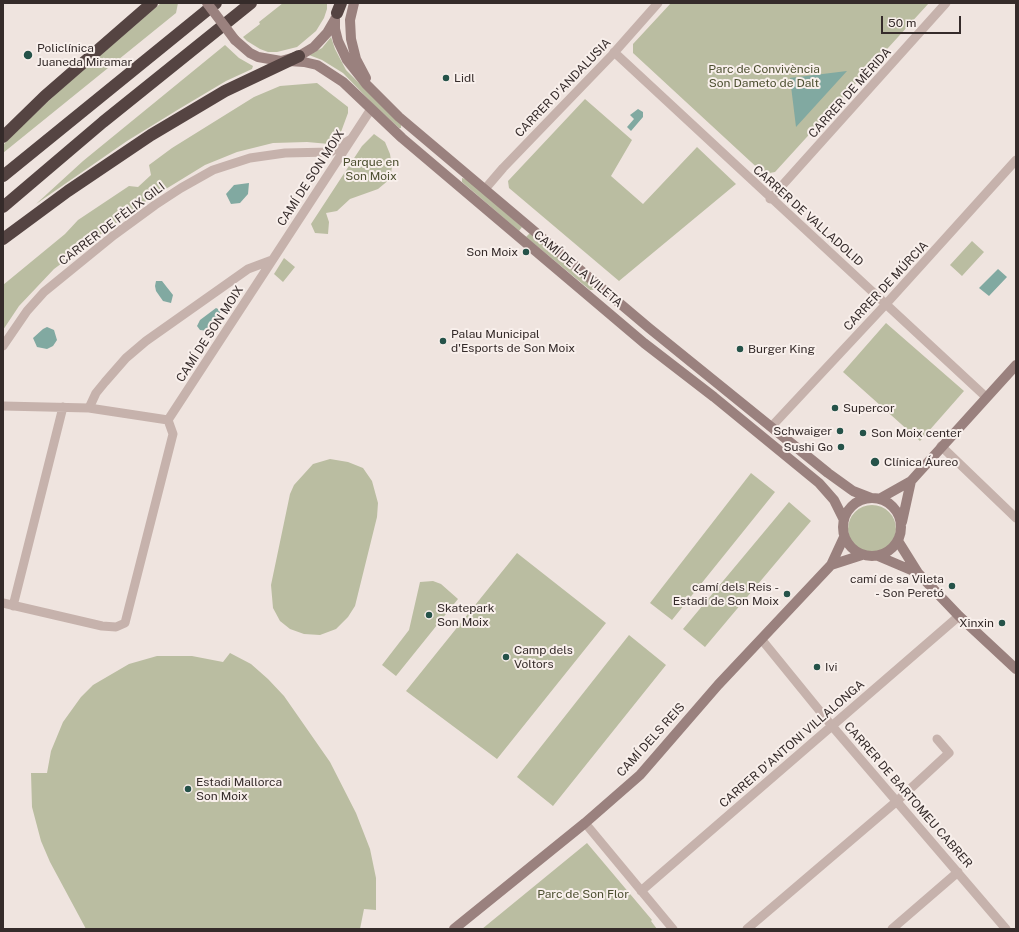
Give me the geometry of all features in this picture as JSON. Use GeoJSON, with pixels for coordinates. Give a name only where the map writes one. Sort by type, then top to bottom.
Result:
{"type":"FeatureCollection","features":[{"type":"Feature","properties":{"kind":"highway"},"geometry":{"type":"LineString","coordinates":[[3,137],[91,54],[152,3]]}},
{"type":"Feature","properties":{"kind":"highway"},"geometry":{"type":"LineString","coordinates":[[3,176],[216,3]]}},
{"type":"Feature","properties":{"kind":"highway"},"geometry":{"type":"LineString","coordinates":[[3,207],[103,122],[251,3]]}},
{"type":"Feature","properties":{"kind":"highway"},"geometry":{"type":"LineString","coordinates":[[3,239],[68,191],[151,135],[225,91],[290,60]]}},
{"type":"Feature","properties":{"kind":"street"},"geometry":{"type":"LineString","coordinates":[[91,54],[109,33],[144,3]]}},
{"type":"Feature","properties":{"kind":"street","name":"CAMÍ DE LA VILETA"},"geometry":{"type":"LineString","coordinates":[[207,3],[235,40],[250,53],[258,57],[304,62],[324,69],[343,82],[402,138],[644,343],[714,397],[819,483],[834,500],[844,520]]}},
{"type":"Feature","properties":{"kind":"street"},"geometry":{"type":"LineString","coordinates":[[354,3],[350,26],[352,46],[356,59],[374,92]]}},
{"type":"Feature","properties":{"kind":"street","name":"CARRER D'ANDALUSIA"},"geometry":{"type":"LineString","coordinates":[[485,189],[658,3]]}},
{"type":"Feature","properties":{"kind":"street","name":"CARRER DE MÈRIDA"},"geometry":{"type":"LineString","coordinates":[[770,199],[946,3]]}},
{"type":"Feature","properties":{"kind":"street"},"geometry":{"type":"LineString","coordinates":[[290,60],[320,42],[337,10]]}},
{"type":"Feature","properties":{"kind":"street","name":"CAMÍ DE LA VILETA"},"geometry":{"type":"LineString","coordinates":[[337,10],[335,29],[342,52],[353,69],[399,117],[649,328],[772,426],[828,473],[853,491],[875,498]]}},
{"type":"Feature","properties":{"kind":"street","name":"CARRER DE VALLADOLID"},"geometry":{"type":"LineString","coordinates":[[614,52],[770,199],[986,397]]}},
{"type":"Feature","properties":{"kind":"street","name":"CAMÍ DE SON MOIX"},"geometry":{"type":"LineString","coordinates":[[168,420],[371,109]]}},
{"type":"Feature","properties":{"kind":"street","name":"CARRER DE FÈLIX GILI"},"geometry":{"type":"LineString","coordinates":[[3,346],[27,311],[44,292],[114,235],[181,188],[213,170],[250,158],[285,153],[331,152],[351,139]]}},
{"type":"Feature","properties":{"kind":"street","name":"CARRER DE MÚRCIA"},"geometry":{"type":"LineString","coordinates":[[772,426],[886,304],[1016,160]]}},
{"type":"Feature","properties":{"kind":"street"},"geometry":{"type":"LineString","coordinates":[[89,408],[105,382],[126,358],[146,341],[248,269],[272,260]]}},
{"type":"Feature","properties":{"kind":"street"},"geometry":{"type":"LineString","coordinates":[[918,573],[878,556],[862,555],[851,547],[844,537],[844,520],[846,514],[856,503],[875,498],[911,481],[941,446],[1016,365]]}},
{"type":"Feature","properties":{"kind":"street"},"geometry":{"type":"LineString","coordinates":[[3,406],[89,408],[168,420],[173,434],[125,623],[116,626],[102,626],[3,604]]}},
{"type":"Feature","properties":{"kind":"street"},"geometry":{"type":"LineString","coordinates":[[13,606],[63,407]]}},
{"type":"Feature","properties":{"kind":"street"},"geometry":{"type":"LineString","coordinates":[[941,446],[1016,518]]}},
{"type":"Feature","properties":{"kind":"street"},"geometry":{"type":"LineString","coordinates":[[878,556],[893,548],[898,541],[911,481]]}},
{"type":"Feature","properties":{"kind":"street"},"geometry":{"type":"LineString","coordinates":[[875,498],[894,507],[902,523]]}},
{"type":"Feature","properties":{"kind":"street","name":"CAMÍ DELS REIS"},"geometry":{"type":"LineString","coordinates":[[454,929],[585,823],[640,775],[718,685],[831,565],[844,537]]}},
{"type":"Feature","properties":{"kind":"street"},"geometry":{"type":"LineString","coordinates":[[898,541],[918,573],[959,616],[1016,669]]}},
{"type":"Feature","properties":{"kind":"street","name":"CAMÍ DELS REIS"},"geometry":{"type":"LineString","coordinates":[[831,565],[862,555]]}},
{"type":"Feature","properties":{"kind":"street","name":"CARRER D'ANTONI VILLALONGA"},"geometry":{"type":"LineString","coordinates":[[641,891],[959,616]]}},
{"type":"Feature","properties":{"kind":"street","name":"CARRER DE BARTOMEU CABRER"},"geometry":{"type":"LineString","coordinates":[[762,640],[832,726],[1006,929]]}},
{"type":"Feature","properties":{"kind":"street"},"geometry":{"type":"LineString","coordinates":[[747,929],[897,801],[949,753],[938,739]]}},
{"type":"Feature","properties":{"kind":"street"},"geometry":{"type":"LineString","coordinates":[[585,823],[673,929]]}},
{"type":"Feature","properties":{"kind":"street"},"geometry":{"type":"LineString","coordinates":[[892,929],[958,872]]}},
{"type":"Feature","properties":{"kind":"green space"},"geometry":{"type":"Polygon","coordinates":[[[161,3],[178,3],[176,13],[3,153],[3,145],[57,93],[161,3]]]}},
{"type":"Feature","properties":{"kind":"green space"},"geometry":{"type":"Polygon","coordinates":[[[283,3],[327,3],[327,9],[324,18],[316,31],[297,47],[277,52],[268,52],[260,49],[243,37],[260,24],[259,22],[283,3]]]}},
{"type":"Feature","properties":{"kind":"green space","name":"Parc de Convivència Son Dameto de Dalt"},"geometry":{"type":"Polygon","coordinates":[[[671,3],[929,3],[775,172],[764,174],[633,53],[633,44],[671,3]]]}},
{"type":"Feature","properties":{"kind":"green space"},"geometry":{"type":"Polygon","coordinates":[[[331,37],[335,49],[346,70],[401,125],[401,128],[399,128],[375,106],[343,73],[322,60],[309,55],[322,48],[331,37]]]}},
{"type":"Feature","properties":{"kind":"green space"},"geometry":{"type":"Polygon","coordinates":[[[225,45],[239,58],[253,66],[252,69],[226,81],[127,141],[36,204],[83,161],[225,45]]]}},
{"type":"Feature","properties":{"kind":"green space"},"geometry":{"type":"Polygon","coordinates":[[[317,83],[348,107],[348,113],[338,140],[329,144],[307,142],[273,143],[237,152],[205,165],[143,203],[54,269],[19,306],[3,330],[3,285],[65,234],[78,220],[129,186],[138,187],[151,175],[149,165],[172,148],[254,97],[280,86],[317,83]]]}},
{"type":"Feature","properties":{"kind":"green space"},"geometry":{"type":"Polygon","coordinates":[[[585,99],[632,140],[611,176],[643,204],[697,147],[736,184],[619,281],[509,188],[508,181],[585,99]]]}},
{"type":"Feature","properties":{"kind":"green space","name":"Parque en Son Moix"},"geometry":{"type":"Polygon","coordinates":[[[374,134],[385,142],[390,154],[392,167],[390,179],[378,189],[350,199],[337,211],[326,213],[329,222],[328,234],[315,233],[311,224],[362,146],[374,134]]]}},
{"type":"Feature","properties":{"kind":"green space"},"geometry":{"type":"Polygon","coordinates":[[[462,178],[466,179],[522,227],[519,231],[462,182],[462,178]]]}},
{"type":"Feature","properties":{"kind":"green space"},"geometry":{"type":"Polygon","coordinates":[[[530,233],[594,286],[594,290],[590,290],[526,237],[530,233]]]}},
{"type":"Feature","properties":{"kind":"green space"},"geometry":{"type":"Polygon","coordinates":[[[972,241],[984,252],[962,276],[950,265],[972,241]]]}},
{"type":"Feature","properties":{"kind":"green space"},"geometry":{"type":"Polygon","coordinates":[[[284,258],[295,267],[283,282],[274,274],[284,258]]]}},
{"type":"Feature","properties":{"kind":"green space"},"geometry":{"type":"Polygon","coordinates":[[[886,323],[964,391],[920,441],[843,372],[886,323]]]}},
{"type":"Feature","properties":{"kind":"green space"},"geometry":{"type":"Polygon","coordinates":[[[330,459],[348,462],[363,468],[372,481],[378,503],[377,517],[355,606],[348,617],[336,629],[320,635],[304,634],[290,629],[280,621],[273,608],[271,585],[290,494],[294,485],[313,464],[330,459]]]}},
{"type":"Feature","properties":{"kind":"green space"},"geometry":{"type":"Polygon","coordinates":[[[751,473],[775,492],[672,620],[650,603],[751,473]]]}},
{"type":"Feature","properties":{"kind":"green space"},"geometry":{"type":"Polygon","coordinates":[[[789,502],[811,521],[705,647],[683,629],[789,502]]]}},
{"type":"Feature","properties":{"kind":"green space"},"geometry":{"type":"Polygon","coordinates":[[[872,505],[881,507],[889,512],[894,520],[896,529],[894,538],[889,546],[881,551],[872,553],[863,551],[855,546],[850,538],[848,529],[850,520],[855,512],[863,507],[872,505]]]}},
{"type":"Feature","properties":{"kind":"green space","name":"Camp dels Voltors"},"geometry":{"type":"Polygon","coordinates":[[[517,553],[606,623],[497,759],[406,691],[517,553]]]}},
{"type":"Feature","properties":{"kind":"green space","name":"Skatepark Son Moix"},"geometry":{"type":"Polygon","coordinates":[[[433,581],[441,584],[458,599],[396,676],[382,665],[409,630],[420,582],[433,581]]]}},
{"type":"Feature","properties":{"kind":"green space"},"geometry":{"type":"Polygon","coordinates":[[[629,635],[666,665],[553,806],[517,777],[629,635]]]}},
{"type":"Feature","properties":{"kind":"green space","name":"Estadi Mallorca Son Moix"},"geometry":{"type":"Polygon","coordinates":[[[230,653],[251,664],[284,696],[330,762],[356,813],[370,849],[376,878],[376,910],[364,909],[360,929],[86,929],[50,862],[41,841],[32,807],[31,773],[47,773],[51,751],[63,722],[81,697],[93,685],[129,664],[157,656],[192,656],[223,662],[230,653]]]}},
{"type":"Feature","properties":{"kind":"green space","name":"Parc de Son Flor"},"geometry":{"type":"Polygon","coordinates":[[[587,843],[652,920],[651,921],[657,929],[482,929],[587,843]]]}},
{"type":"Feature","properties":{"kind":"water"},"geometry":{"type":"Polygon","coordinates":[[[847,71],[796,127],[790,78],[847,71]]]}},
{"type":"Feature","properties":{"kind":"water"},"geometry":{"type":"Polygon","coordinates":[[[638,109],[643,112],[643,117],[631,131],[627,127],[634,119],[630,115],[638,109]]]}},
{"type":"Feature","properties":{"kind":"water"},"geometry":{"type":"Polygon","coordinates":[[[249,183],[248,194],[240,203],[231,204],[226,194],[234,185],[249,183]]]}},
{"type":"Feature","properties":{"kind":"water"},"geometry":{"type":"Polygon","coordinates":[[[998,269],[1007,277],[989,296],[979,288],[998,269]]]}},
{"type":"Feature","properties":{"kind":"water"},"geometry":{"type":"Polygon","coordinates":[[[156,281],[162,281],[173,295],[171,303],[163,301],[156,291],[156,281]]]}},
{"type":"Feature","properties":{"kind":"water"},"geometry":{"type":"Polygon","coordinates":[[[216,308],[220,310],[220,314],[208,331],[200,330],[197,326],[200,320],[216,308]]]}},
{"type":"Feature","properties":{"kind":"water"},"geometry":{"type":"Polygon","coordinates":[[[47,327],[54,330],[57,340],[53,346],[47,349],[37,347],[33,338],[47,327]]]}},
{"type":"Feature","properties":{"kind":"place","name":"Policlínica Juaneda Miramar"},"geometry":{"type":"Point","coordinates":[28,55]}},
{"type":"Feature","properties":{"kind":"place","name":"Lidl"},"geometry":{"type":"Point","coordinates":[446,78]}},
{"type":"Feature","properties":{"kind":"place","name":"Son Moix"},"geometry":{"type":"Point","coordinates":[526,252]}},
{"type":"Feature","properties":{"kind":"place","name":"Palau Municipal d'Esports de Son Moix"},"geometry":{"type":"Point","coordinates":[443,341]}},
{"type":"Feature","properties":{"kind":"place","name":"Burger King"},"geometry":{"type":"Point","coordinates":[740,349]}},
{"type":"Feature","properties":{"kind":"place","name":"Supercor"},"geometry":{"type":"Point","coordinates":[835,408]}},
{"type":"Feature","properties":{"kind":"place","name":"Schwaiger"},"geometry":{"type":"Point","coordinates":[840,431]}},
{"type":"Feature","properties":{"kind":"place","name":"Son Moix center"},"geometry":{"type":"Point","coordinates":[863,433]}},
{"type":"Feature","properties":{"kind":"place","name":"Sushi Go"},"geometry":{"type":"Point","coordinates":[841,447]}},
{"type":"Feature","properties":{"kind":"place","name":"Clínica Áureo"},"geometry":{"type":"Point","coordinates":[875,462]}},
{"type":"Feature","properties":{"kind":"place","name":"camí de sa Vileta - Son Peretó"},"geometry":{"type":"Point","coordinates":[952,586]}},
{"type":"Feature","properties":{"kind":"place","name":"camí dels Reis - Estadi de Son Moix"},"geometry":{"type":"Point","coordinates":[787,594]}},
{"type":"Feature","properties":{"kind":"place","name":"Skatepark Son Moix"},"geometry":{"type":"Point","coordinates":[429,615]}},
{"type":"Feature","properties":{"kind":"place","name":"Xinxin"},"geometry":{"type":"Point","coordinates":[1002,623]}},
{"type":"Feature","properties":{"kind":"place","name":"Camp dels Voltors"},"geometry":{"type":"Point","coordinates":[506,657]}},
{"type":"Feature","properties":{"kind":"place","name":"Ivi"},"geometry":{"type":"Point","coordinates":[817,667]}},
{"type":"Feature","properties":{"kind":"place","name":"Estadi Mallorca Son Moix"},"geometry":{"type":"Point","coordinates":[188,789]}}]}
